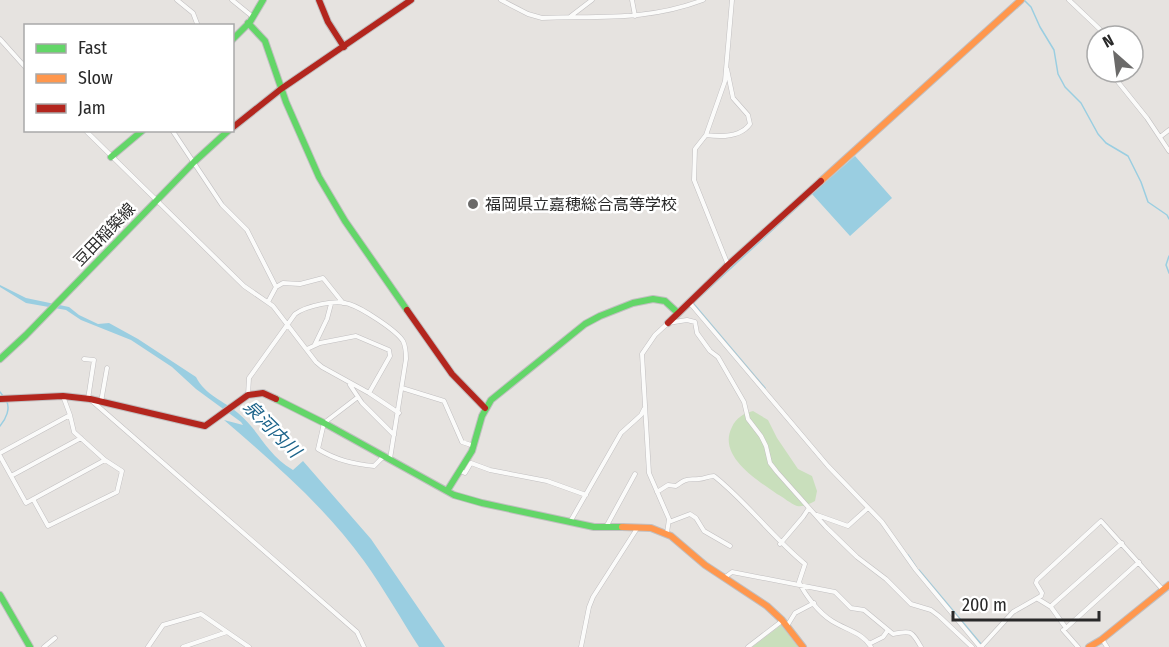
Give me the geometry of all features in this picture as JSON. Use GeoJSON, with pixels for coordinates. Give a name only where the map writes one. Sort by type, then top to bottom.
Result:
{"type":"FeatureCollection","features":[{"type":"Feature","properties":{"kind":"street"},"geometry":{"type":"LineString","coordinates":[[177,0],[193,13],[197,24]]}},
{"type":"Feature","properties":{"kind":"street"},"geometry":{"type":"LineString","coordinates":[[232,0],[265,41],[281,90],[319,177],[345,221],[452,374],[485,408]]}},
{"type":"Feature","properties":{"kind":"street"},"geometry":{"type":"LineString","coordinates":[[234,38],[264,0]]}},
{"type":"Feature","properties":{"kind":"street"},"geometry":{"type":"LineString","coordinates":[[319,0],[328,22],[344,47]]}},
{"type":"Feature","properties":{"kind":"street","name":"豆田稲築線"},"geometry":{"type":"LineString","coordinates":[[234,127],[281,90],[411,0]]}},
{"type":"Feature","properties":{"kind":"street"},"geometry":{"type":"LineString","coordinates":[[501,0],[528,14],[542,18],[635,16],[675,10],[702,0]]}},
{"type":"Feature","properties":{"kind":"street"},"geometry":{"type":"LineString","coordinates":[[570,17],[592,0]]}},
{"type":"Feature","properties":{"kind":"street"},"geometry":{"type":"LineString","coordinates":[[632,0],[635,16]]}},
{"type":"Feature","properties":{"kind":"street"},"geometry":{"type":"LineString","coordinates":[[728,265],[694,180],[695,149],[705,135],[724,81],[732,0]]}},
{"type":"Feature","properties":{"kind":"street"},"geometry":{"type":"LineString","coordinates":[[667,533],[669,522],[649,473],[642,354],[652,339],[688,302],[1021,0]]}},
{"type":"Feature","properties":{"kind":"street"},"geometry":{"type":"LineString","coordinates":[[1069,0],[1094,24]]}},
{"type":"Feature","properties":{"kind":"street"},"geometry":{"type":"LineString","coordinates":[[0,39],[24,66]]}},
{"type":"Feature","properties":{"kind":"street"},"geometry":{"type":"LineString","coordinates":[[705,135],[729,136],[747,128],[750,124],[748,115],[733,98],[726,67]]}},
{"type":"Feature","properties":{"kind":"street"},"geometry":{"type":"LineString","coordinates":[[1119,84],[1169,151]]}},
{"type":"Feature","properties":{"kind":"street"},"geometry":{"type":"LineString","coordinates":[[1160,136],[1169,130]]}},
{"type":"Feature","properties":{"kind":"street"},"geometry":{"type":"LineString","coordinates":[[87,132],[244,286],[268,302],[322,367],[399,412]]}},
{"type":"Feature","properties":{"kind":"street"},"geometry":{"type":"LineString","coordinates":[[111,158],[141,132]]}},
{"type":"Feature","properties":{"kind":"street"},"geometry":{"type":"LineString","coordinates":[[173,132],[222,205],[247,230],[276,287]]}},
{"type":"Feature","properties":{"kind":"street","name":"豆田稲築線"},"geometry":{"type":"LineString","coordinates":[[0,359],[155,200],[228,132]]}},
{"type":"Feature","properties":{"kind":"street"},"geometry":{"type":"LineString","coordinates":[[268,302],[276,287],[283,283],[300,284],[323,278],[343,303]]}},
{"type":"Feature","properties":{"kind":"street"},"geometry":{"type":"LineString","coordinates":[[447,491],[474,446],[485,408],[501,390],[585,324],[599,315],[656,298],[662,299],[678,313]]}},
{"type":"Feature","properties":{"kind":"street"},"geometry":{"type":"LineString","coordinates":[[688,302],[828,466],[882,522],[916,570],[981,647],[1013,612],[1038,599],[1042,593],[1036,583],[1037,580],[1101,521],[1163,590]]}},
{"type":"Feature","properties":{"kind":"street"},"geometry":{"type":"LineString","coordinates":[[248,395],[249,378],[295,314],[306,307],[343,303],[350,304],[391,329],[405,346],[406,359],[395,435],[387,457],[374,466],[344,462],[318,449],[324,423],[358,397]]}},
{"type":"Feature","properties":{"kind":"street"},"geometry":{"type":"LineString","coordinates":[[315,345],[331,304]]}},
{"type":"Feature","properties":{"kind":"street"},"geometry":{"type":"LineString","coordinates":[[668,323],[687,320],[695,322],[697,333],[710,351],[718,357],[744,402],[748,419],[761,436],[770,463],[809,508],[857,557],[886,579],[911,604],[931,610],[972,647]]}},
{"type":"Feature","properties":{"kind":"street"},"geometry":{"type":"LineString","coordinates":[[307,348],[356,336],[389,350],[390,356],[369,393]]}},
{"type":"Feature","properties":{"kind":"street"},"geometry":{"type":"LineString","coordinates":[[84,359],[94,360],[89,399]]}},
{"type":"Feature","properties":{"kind":"street"},"geometry":{"type":"LineString","coordinates":[[101,402],[107,368]]}},
{"type":"Feature","properties":{"kind":"street"},"geometry":{"type":"LineString","coordinates":[[349,384],[362,404],[395,435]]}},
{"type":"Feature","properties":{"kind":"street"},"geometry":{"type":"LineString","coordinates":[[402,388],[444,401],[462,442],[474,446]]}},
{"type":"Feature","properties":{"kind":"street"},"geometry":{"type":"LineString","coordinates":[[0,399],[63,396],[89,399],[202,426],[209,424],[248,395],[259,392],[267,394],[447,491],[465,498],[570,522],[606,528],[655,528],[667,533],[705,565],[761,601],[785,624],[803,647]]}},
{"type":"Feature","properties":{"kind":"street"},"geometry":{"type":"LineString","coordinates":[[33,499],[48,526],[117,492],[122,471],[105,460],[75,432],[63,396]]}},
{"type":"Feature","properties":{"kind":"street"},"geometry":{"type":"LineString","coordinates":[[89,399],[357,632],[364,647]]}},
{"type":"Feature","properties":{"kind":"street"},"geometry":{"type":"LineString","coordinates":[[570,522],[621,433],[641,415],[644,409]]}},
{"type":"Feature","properties":{"kind":"street"},"geometry":{"type":"LineString","coordinates":[[70,416],[0,455],[26,503],[105,460]]}},
{"type":"Feature","properties":{"kind":"street"},"geometry":{"type":"LineString","coordinates":[[11,476],[81,438]]}},
{"type":"Feature","properties":{"kind":"street"},"geometry":{"type":"LineString","coordinates":[[461,471],[465,473],[471,463],[490,470],[547,481],[586,495]]}},
{"type":"Feature","properties":{"kind":"street"},"geometry":{"type":"LineString","coordinates":[[606,528],[635,474]]}},
{"type":"Feature","properties":{"kind":"street"},"geometry":{"type":"LineString","coordinates":[[657,492],[668,485],[676,486],[687,479],[714,476],[734,496],[746,503],[780,544],[805,564],[799,582],[814,603],[832,621],[858,634],[870,646],[883,637],[888,630]]}},
{"type":"Feature","properties":{"kind":"street"},"geometry":{"type":"LineString","coordinates":[[780,544],[809,508]]}},
{"type":"Feature","properties":{"kind":"street"},"geometry":{"type":"LineString","coordinates":[[816,515],[846,526],[868,508]]}},
{"type":"Feature","properties":{"kind":"street"},"geometry":{"type":"LineString","coordinates":[[669,522],[690,514],[696,518],[704,531],[730,546]]}},
{"type":"Feature","properties":{"kind":"street"},"geometry":{"type":"LineString","coordinates":[[580,645],[593,597],[638,527]]}},
{"type":"Feature","properties":{"kind":"street"},"geometry":{"type":"LineString","coordinates":[[1050,607],[1122,543]]}},
{"type":"Feature","properties":{"kind":"street"},"geometry":{"type":"LineString","coordinates":[[1038,599],[1050,607],[1066,628],[1139,562]]}},
{"type":"Feature","properties":{"kind":"street"},"geometry":{"type":"LineString","coordinates":[[724,578],[732,572],[835,592],[851,608],[864,610],[893,634],[906,631],[912,633],[921,647]]}},
{"type":"Feature","properties":{"kind":"street"},"geometry":{"type":"LineString","coordinates":[[1089,647],[1101,642],[1169,585]]}},
{"type":"Feature","properties":{"kind":"street"},"geometry":{"type":"LineString","coordinates":[[0,595],[30,647]]}},
{"type":"Feature","properties":{"kind":"street"},"geometry":{"type":"LineString","coordinates":[[748,647],[785,624],[795,613],[814,603]]}},
{"type":"Feature","properties":{"kind":"street"},"geometry":{"type":"LineString","coordinates":[[148,647],[163,625],[198,615],[204,615],[249,647]]}},
{"type":"Feature","properties":{"kind":"street"},"geometry":{"type":"LineString","coordinates":[[1063,630],[1078,647]]}},
{"type":"Feature","properties":{"kind":"street"},"geometry":{"type":"LineString","coordinates":[[183,647],[228,631]]}},
{"type":"Feature","properties":{"kind":"street"},"geometry":{"type":"LineString","coordinates":[[44,647],[55,638]]}},
{"type":"Feature","properties":{"kind":"street"},"geometry":{"type":"LineString","coordinates":[[1101,642],[1107,647]]}},
{"type":"Feature","properties":{"kind":"green space"},"geometry":{"type":"Polygon","coordinates":[[[753,411],[768,420],[798,469],[812,476],[817,491],[815,501],[802,506],[792,504],[750,474],[734,457],[729,438],[732,427],[741,416],[753,411]]]}},
{"type":"Feature","properties":{"kind":"green space"},"geometry":{"type":"Polygon","coordinates":[[[781,625],[798,647],[752,647],[781,625]]]}},
{"type":"Feature","properties":{"kind":"water"},"geometry":{"type":"Polygon","coordinates":[[[855,156],[892,198],[850,236],[812,194],[855,156]]]}},
{"type":"Feature","properties":{"kind":"water"},"geometry":{"type":"Polygon","coordinates":[[[0,285],[26,298],[69,307],[79,315],[98,324],[109,323],[138,339],[196,377],[204,389],[246,420],[269,449],[293,470],[303,461],[371,539],[445,647],[419,647],[371,572],[333,522],[280,469],[224,420],[243,425],[241,422],[196,389],[172,367],[131,340],[81,320],[66,310],[26,303],[0,285]]]}},
{"type":"Feature","properties":{"kind":"waterway"},"geometry":{"type":"LineString","coordinates":[[1024,0],[1031,7],[1054,50],[1058,74],[1065,87],[1081,103],[1098,134],[1106,143],[1128,156],[1148,202],[1167,215],[1169,219]]}},
{"type":"Feature","properties":{"kind":"waterway"},"geometry":{"type":"LineString","coordinates":[[765,388],[693,303],[806,199]]}},
{"type":"Feature","properties":{"kind":"waterway"},"geometry":{"type":"LineString","coordinates":[[1169,256],[1166,265],[1169,273]]}},
{"type":"Feature","properties":{"kind":"waterway"},"geometry":{"type":"LineString","coordinates":[[0,392],[3,396]]}},
{"type":"Feature","properties":{"kind":"waterway"},"geometry":{"type":"LineString","coordinates":[[0,426],[7,413],[6,400]]}},
{"type":"Feature","properties":{"kind":"waterway"},"geometry":{"type":"LineString","coordinates":[[908,555],[916,567]]}},
{"type":"Feature","properties":{"kind":"waterway"},"geometry":{"type":"LineString","coordinates":[[919,570],[981,644]]}},
{"type":"Feature","properties":{"kind":"traffic: fast"},"geometry":{"type":"LineString","coordinates":[[234,38],[250,22],[263,0]]}},
{"type":"Feature","properties":{"kind":"traffic: fast"},"geometry":{"type":"LineString","coordinates":[[248,23],[265,41],[286,102],[319,177],[345,221],[407,310]]}},
{"type":"Feature","properties":{"kind":"traffic: fast"},"geometry":{"type":"LineString","coordinates":[[111,157],[141,132]]}},
{"type":"Feature","properties":{"kind":"traffic: fast"},"geometry":{"type":"LineString","coordinates":[[0,359],[194,162],[227,132]]}},
{"type":"Feature","properties":{"kind":"traffic: fast"},"geometry":{"type":"LineString","coordinates":[[447,491],[472,451],[482,416],[491,400],[585,324],[633,303],[653,299],[665,301],[678,313]]}},
{"type":"Feature","properties":{"kind":"traffic: fast"},"geometry":{"type":"LineString","coordinates":[[276,399],[454,495],[594,527],[622,527]]}},
{"type":"Feature","properties":{"kind":"traffic: fast"},"geometry":{"type":"LineString","coordinates":[[0,595],[30,647]]}},
{"type":"Feature","properties":{"kind":"traffic: slow"},"geometry":{"type":"LineString","coordinates":[[821,181],[1021,0]]}},
{"type":"Feature","properties":{"kind":"traffic: slow"},"geometry":{"type":"LineString","coordinates":[[622,527],[651,528],[671,536],[705,565],[767,606],[782,620],[803,647]]}},
{"type":"Feature","properties":{"kind":"traffic: slow"},"geometry":{"type":"LineString","coordinates":[[1089,647],[1101,640],[1169,585]]}},
{"type":"Feature","properties":{"kind":"traffic: jam"},"geometry":{"type":"LineString","coordinates":[[319,0],[328,22],[344,47]]}},
{"type":"Feature","properties":{"kind":"traffic: jam"},"geometry":{"type":"LineString","coordinates":[[234,126],[281,89],[411,0]]}},
{"type":"Feature","properties":{"kind":"traffic: jam"},"geometry":{"type":"LineString","coordinates":[[668,323],[821,181]]}},
{"type":"Feature","properties":{"kind":"traffic: jam"},"geometry":{"type":"LineString","coordinates":[[407,310],[452,374],[485,408]]}},
{"type":"Feature","properties":{"kind":"traffic: jam"},"geometry":{"type":"LineString","coordinates":[[0,399],[63,396],[90,399],[205,426],[248,395],[263,393],[276,399]]}},
{"type":"Feature","properties":{"kind":"place","name":"福岡県立嘉穂総合高等学校"},"geometry":{"type":"Point","coordinates":[473,204]}},
{"type":"Feature","properties":{"kind":"water label","name":"泉河内川"},"geometry":{"type":"Point","coordinates":[272,429]}}]}
